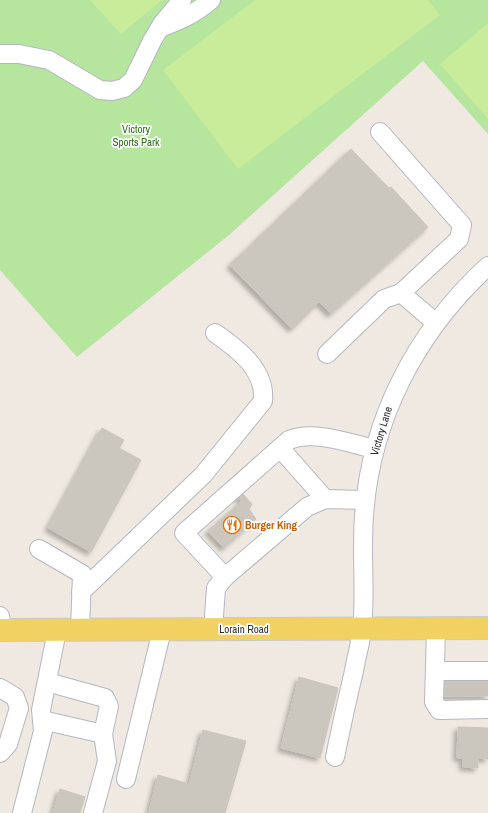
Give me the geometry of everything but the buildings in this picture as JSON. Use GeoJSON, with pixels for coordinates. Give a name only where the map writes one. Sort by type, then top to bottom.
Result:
{"type":"FeatureCollection","features":[{"type":"Feature","properties":{"kind":"main road","name":"Lorain Road"},"geometry":{"type":"LineString","coordinates":[[1,626],[57,631],[488,628]]}},
{"type":"Feature","properties":{"kind":"street"},"geometry":{"type":"LineString","coordinates":[[0,54],[19,54],[49,60],[100,90],[112,91],[124,88],[133,80],[160,28],[182,0]]}},
{"type":"Feature","properties":{"kind":"street"},"geometry":{"type":"LineString","coordinates":[[160,28],[182,20],[197,12],[211,0]]}},
{"type":"Feature","properties":{"kind":"street"},"geometry":{"type":"LineString","coordinates":[[327,354],[384,299],[401,293],[459,239],[462,225],[380,132]]}},
{"type":"Feature","properties":{"kind":"street","name":"Victory Lane"},"geometry":{"type":"LineString","coordinates":[[336,757],[362,629],[365,500],[375,449],[395,390],[414,354],[461,292],[488,266]]}},
{"type":"Feature","properties":{"kind":"street"},"geometry":{"type":"LineString","coordinates":[[401,293],[436,323]]}},
{"type":"Feature","properties":{"kind":"street"},"geometry":{"type":"LineString","coordinates":[[82,592],[203,475],[263,401],[264,389],[259,375],[245,357],[215,333]]}},
{"type":"Feature","properties":{"kind":"street"},"geometry":{"type":"LineString","coordinates":[[225,577],[184,533],[288,440],[310,436],[375,449]]}},
{"type":"Feature","properties":{"kind":"street"},"geometry":{"type":"LineString","coordinates":[[280,448],[325,500]]}},
{"type":"Feature","properties":{"kind":"street"},"geometry":{"type":"LineString","coordinates":[[213,630],[216,588],[225,577],[307,507],[325,500],[365,500]]}},
{"type":"Feature","properties":{"kind":"street"},"geometry":{"type":"LineString","coordinates":[[39,549],[82,574],[80,631]]}},
{"type":"Feature","properties":{"kind":"street"},"geometry":{"type":"LineString","coordinates":[[436,628],[434,702],[440,710],[473,689]]}},
{"type":"Feature","properties":{"kind":"street"},"geometry":{"type":"LineString","coordinates":[[126,780],[162,630]]}},
{"type":"Feature","properties":{"kind":"street"},"geometry":{"type":"LineString","coordinates":[[22,813],[43,732],[41,710],[57,631]]}},
{"type":"Feature","properties":{"kind":"street"},"geometry":{"type":"LineString","coordinates":[[435,671],[473,689]]}},
{"type":"Feature","properties":{"kind":"street"},"geometry":{"type":"LineString","coordinates":[[47,682],[105,698],[109,706],[103,734],[107,761],[93,813]]}},
{"type":"Feature","properties":{"kind":"street"},"geometry":{"type":"LineString","coordinates":[[0,688],[14,697],[19,708],[8,744],[0,753]]}},
{"type":"Feature","properties":{"kind":"street"},"geometry":{"type":"LineString","coordinates":[[42,720],[103,734]]}},
{"type":"Feature","properties":{"kind":"green space","name":"Victory Sports Park"},"geometry":{"type":"Polygon","coordinates":[[[0,0],[488,0],[488,134],[423,61],[229,235],[77,357],[0,270],[0,0]]]}},
{"type":"Feature","properties":{"kind":"green space"},"geometry":{"type":"Polygon","coordinates":[[[90,0],[162,0],[121,34],[90,0]]]}},
{"type":"Feature","properties":{"kind":"green space"},"geometry":{"type":"Polygon","coordinates":[[[255,0],[428,0],[440,15],[238,169],[163,70],[255,0]]]}},
{"type":"Feature","properties":{"kind":"green space"},"geometry":{"type":"Polygon","coordinates":[[[488,23],[488,119],[440,64],[488,23]]]}},
{"type":"Feature","properties":{"kind":"tunnel"},"geometry":{"type":"LineString","coordinates":[[455,696],[456,680]]}},
{"type":"Feature","properties":{"kind":"tunnel"},"geometry":{"type":"LineString","coordinates":[[471,680],[471,696]]}},
{"type":"Feature","properties":{"kind":"tunnel"},"geometry":{"type":"LineString","coordinates":[[486,680],[486,696]]}},
{"type":"Feature","properties":{"kind":"place","name":"Burger King"},"geometry":{"type":"Point","coordinates":[232,525]}}]}
